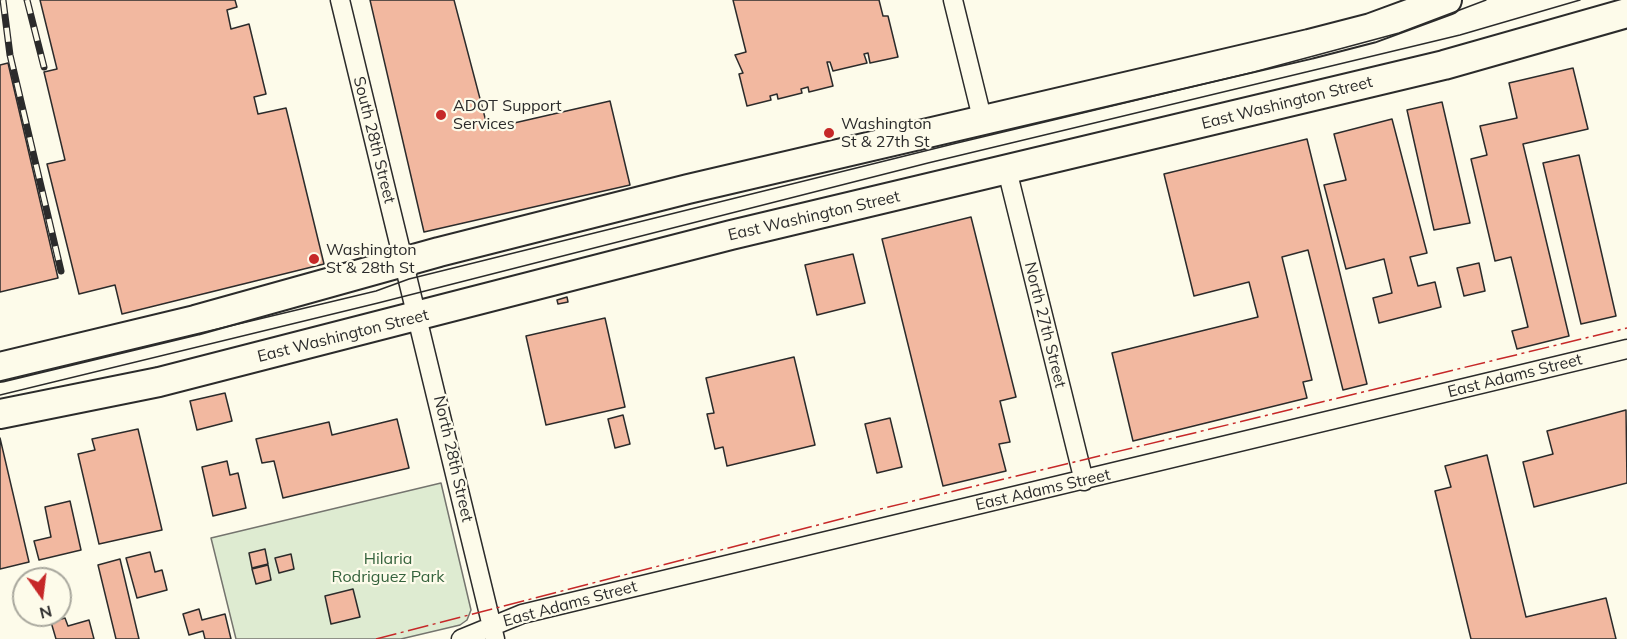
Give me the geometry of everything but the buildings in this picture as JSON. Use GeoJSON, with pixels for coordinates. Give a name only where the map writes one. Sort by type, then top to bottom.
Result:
{"type":"FeatureCollection","features":[{"type":"Feature","properties":{"kind":"main road"},"geometry":{"type":"LineString","coordinates":[[0,367],[407,271],[688,189],[983,122],[1309,44],[1371,28],[1447,0]]}},
{"type":"Feature","properties":{"kind":"main road","name":"East Washington Street"},"geometry":{"type":"LineString","coordinates":[[0,414],[159,382],[731,235],[1444,65],[1627,13]]}},
{"type":"Feature","properties":{"kind":"street","name":"South 28th Street"},"geometry":{"type":"LineString","coordinates":[[340,0],[407,271]]}},
{"type":"Feature","properties":{"kind":"street"},"geometry":{"type":"LineString","coordinates":[[953,0],[983,122]]}},
{"type":"Feature","properties":{"kind":"street","name":"North 27th Street"},"geometry":{"type":"LineString","coordinates":[[1007,170],[1084,481]]}},
{"type":"Feature","properties":{"kind":"street","name":"North 28th Street"},"geometry":{"type":"LineString","coordinates":[[407,271],[494,632]]}},
{"type":"Feature","properties":{"kind":"street","name":"East Adams Street"},"geometry":{"type":"LineString","coordinates":[[461,639],[494,632],[522,614],[1627,349]]}},
{"type":"Feature","properties":{"kind":"green space","name":"Hilaria Rodriguez Park"},"geometry":{"type":"Polygon","coordinates":[[[441,483],[471,610],[467,620],[460,625],[401,639],[236,639],[211,538],[441,483]]]}},
{"type":"Feature","properties":{"kind":"tram line"},"geometry":{"type":"LineString","coordinates":[[0,381],[376,291],[409,279],[1254,72],[1399,33],[1486,0]]}},
{"type":"Feature","properties":{"kind":"tram line"},"geometry":{"type":"LineString","coordinates":[[0,395],[378,303],[928,163],[1460,35],[1580,0]]}},
{"type":"Feature","properties":{"kind":"railway"},"geometry":{"type":"LineString","coordinates":[[3,0],[10,55],[61,271]]}},
{"type":"Feature","properties":{"kind":"railway"},"geometry":{"type":"LineString","coordinates":[[27,0],[44,67]]}},
{"type":"Feature","properties":{"kind":"power"},"geometry":{"type":"LineString","coordinates":[[376,639],[868,512],[1627,328]]}},
{"type":"Feature","properties":{"kind":"place","name":"ADOT Support Services"},"geometry":{"type":"Point","coordinates":[441,115]}},
{"type":"Feature","properties":{"kind":"place","name":"Washington St & 27th St"},"geometry":{"type":"Point","coordinates":[829,133]}},
{"type":"Feature","properties":{"kind":"place","name":"Washington St & 28th St"},"geometry":{"type":"Point","coordinates":[314,259]}}]}
